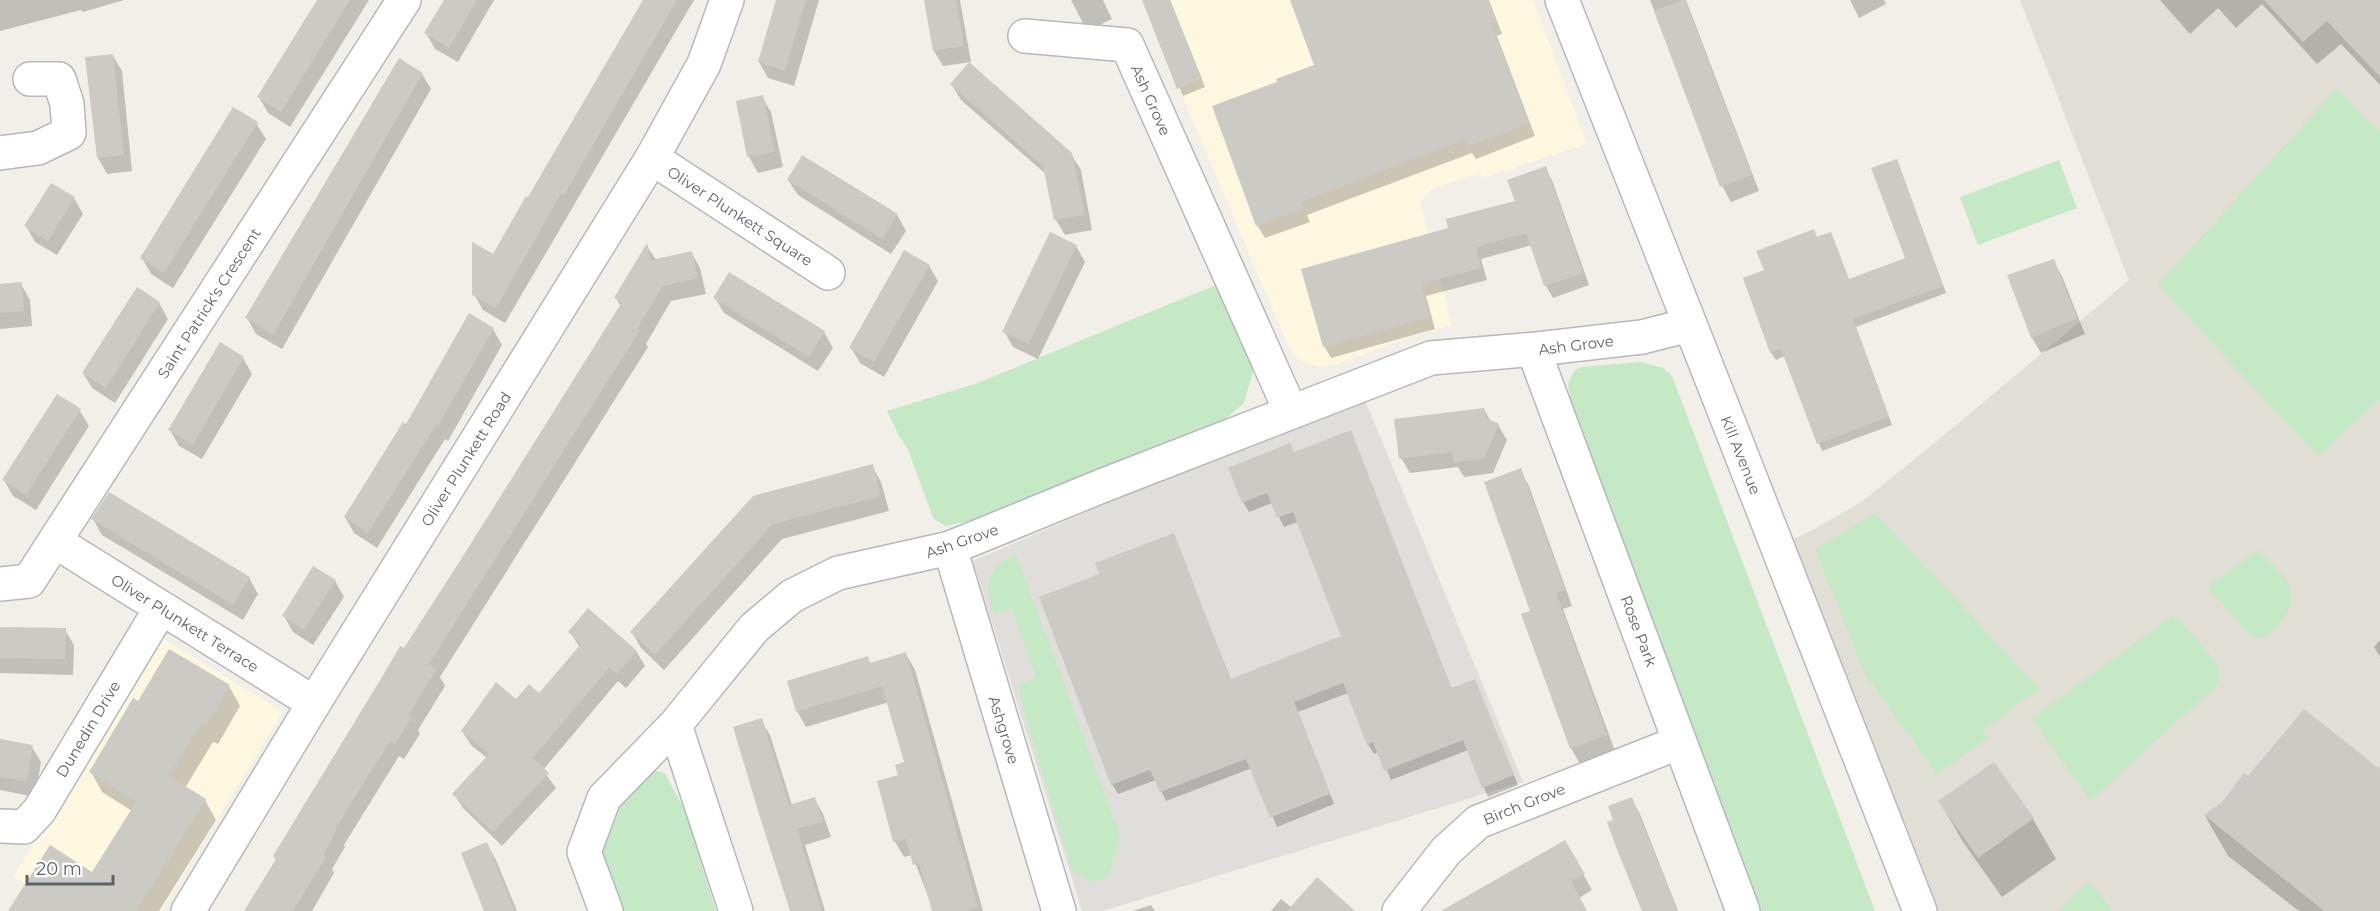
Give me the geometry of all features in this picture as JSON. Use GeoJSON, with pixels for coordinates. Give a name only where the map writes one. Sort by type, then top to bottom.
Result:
{"type":"FeatureCollection","features":[{"type":"Feature","properties":{"kind":"street","name":"Saint Patrick's Crescent"},"geometry":{"type":"LineString","coordinates":[[0,584],[29,581],[56,542],[404,0]]}},
{"type":"Feature","properties":{"kind":"street","name":"Oliver Plunkett Road"},"geometry":{"type":"LineString","coordinates":[[188,911],[314,703],[652,159],[704,64],[727,0]]}},
{"type":"Feature","properties":{"kind":"street","name":"Kill Avenue"},"geometry":{"type":"LineString","coordinates":[[1562,0],[1920,911]]}},
{"type":"Feature","properties":{"kind":"street","name":"Ash Grove"},"geometry":{"type":"LineString","coordinates":[[1025,36],[1127,45],[1291,412]]}},
{"type":"Feature","properties":{"kind":"street"},"geometry":{"type":"LineString","coordinates":[[0,153],[38,148],[69,133],[67,104],[58,79],[30,79]]}},
{"type":"Feature","properties":{"kind":"street","name":"Oliver Plunkett Square"},"geometry":{"type":"LineString","coordinates":[[652,159],[828,273]]}},
{"type":"Feature","properties":{"kind":"street","name":"Ash Grove"},"geometry":{"type":"LineString","coordinates":[[606,911],[584,852],[604,798],[675,725],[754,627],[792,596],[838,573],[950,548],[1104,485],[1431,358],[1537,350],[1642,337],[1689,325]]}},
{"type":"Feature","properties":{"kind":"street","name":"Rose Park"},"geometry":{"type":"LineString","coordinates":[[1537,350],[1538,362],[1743,911]]}},
{"type":"Feature","properties":{"kind":"street","name":"Oliver Plunkett Terrace"},"geometry":{"type":"LineString","coordinates":[[56,542],[314,703]]}},
{"type":"Feature","properties":{"kind":"street","name":"Ashgrove"},"geometry":{"type":"LineString","coordinates":[[950,548],[1059,911]]}},
{"type":"Feature","properties":{"kind":"street","name":"Dunedin Drive"},"geometry":{"type":"LineString","coordinates":[[0,826],[24,827],[39,811],[161,608]]}},
{"type":"Feature","properties":{"kind":"street"},"geometry":{"type":"LineString","coordinates":[[675,725],[736,911]]}},
{"type":"Feature","properties":{"kind":"street","name":"Birch Grove"},"geometry":{"type":"LineString","coordinates":[[1399,911],[1446,851],[1478,822],[1680,741]]}},
{"type":"Feature","properties":{"kind":"shaded area"},"geometry":{"type":"Polygon","coordinates":[[[1533,0],[1587,144],[1483,178],[1481,173],[1433,188],[1420,202],[1452,325],[1413,336],[1337,364],[1319,367],[1306,363],[1296,358],[1289,348],[1142,1],[1533,0]]]}},
{"type":"Feature","properties":{"kind":"shaded area"},"geometry":{"type":"Polygon","coordinates":[[[2020,0],[2380,0],[2380,911],[1920,911],[1778,546],[1809,532],[1863,501],[2129,280],[2020,0]]]}},
{"type":"Feature","properties":{"kind":"shaded area"},"geometry":{"type":"Polygon","coordinates":[[[1362,393],[1523,782],[1103,911],[1082,911],[973,561],[1362,393]]]}},
{"type":"Feature","properties":{"kind":"shaded area"},"geometry":{"type":"Polygon","coordinates":[[[162,638],[283,712],[161,911],[54,911],[58,904],[13,877],[162,638]]]}},
{"type":"Feature","properties":{"kind":"green space"},"geometry":{"type":"Polygon","coordinates":[[[2337,88],[2380,134],[2380,399],[2318,456],[2158,285],[2337,88]]]}},
{"type":"Feature","properties":{"kind":"green space"},"geometry":{"type":"Polygon","coordinates":[[[2059,160],[2077,208],[1978,245],[1960,197],[2059,160]]]}},
{"type":"Feature","properties":{"kind":"green space"},"geometry":{"type":"Polygon","coordinates":[[[1218,284],[1255,365],[1244,403],[1224,420],[984,518],[945,526],[933,518],[908,449],[887,411],[978,383],[1218,284]]]}},
{"type":"Feature","properties":{"kind":"green space"},"geometry":{"type":"Polygon","coordinates":[[[1640,362],[1663,368],[1672,376],[1875,911],[1762,911],[1571,410],[1568,383],[1574,371],[1581,367],[1640,362]]]}},
{"type":"Feature","properties":{"kind":"green space"},"geometry":{"type":"Polygon","coordinates":[[[1875,513],[2039,688],[1984,730],[1988,738],[1937,774],[1865,674],[1815,549],[1875,513]]]}},
{"type":"Feature","properties":{"kind":"green space"},"geometry":{"type":"Polygon","coordinates":[[[2258,550],[2284,577],[2291,594],[2291,602],[2285,618],[2274,630],[2260,638],[2248,633],[2207,587],[2258,550]]]}},
{"type":"Feature","properties":{"kind":"green space"},"geometry":{"type":"Polygon","coordinates":[[[1016,554],[1120,836],[1109,875],[1100,880],[1089,882],[1072,870],[1022,705],[1019,686],[1036,677],[1012,609],[994,614],[991,604],[988,586],[993,571],[1006,559],[1016,554]]]}},
{"type":"Feature","properties":{"kind":"green space"},"geometry":{"type":"Polygon","coordinates":[[[2172,616],[2179,619],[2218,664],[2220,674],[2217,685],[2090,801],[2032,718],[2172,616]]]}},
{"type":"Feature","properties":{"kind":"green space"},"geometry":{"type":"Polygon","coordinates":[[[656,771],[665,773],[685,811],[716,911],[612,911],[597,865],[608,813],[641,774],[656,771]]]}},
{"type":"Feature","properties":{"kind":"green space"},"geometry":{"type":"Polygon","coordinates":[[[2089,882],[2113,911],[2058,911],[2089,882]]]}},
{"type":"Feature","properties":{"kind":"building"},"geometry":{"type":"Polygon","coordinates":[[[317,0],[350,0],[281,112],[257,97],[317,0]]]}},
{"type":"Feature","properties":{"kind":"building"},"geometry":{"type":"Polygon","coordinates":[[[444,0],[477,0],[449,48],[424,33],[444,0]]]}},
{"type":"Feature","properties":{"kind":"building"},"geometry":{"type":"Polygon","coordinates":[[[643,0],[677,0],[496,308],[472,295],[472,242],[493,254],[643,0]]]}},
{"type":"Feature","properties":{"kind":"building"},"geometry":{"type":"Polygon","coordinates":[[[776,0],[806,0],[785,71],[758,62],[776,0]]]}},
{"type":"Feature","properties":{"kind":"building"},"geometry":{"type":"Polygon","coordinates":[[[924,0],[956,0],[964,46],[933,51],[924,0]]]}},
{"type":"Feature","properties":{"kind":"building"},"geometry":{"type":"Polygon","coordinates":[[[1142,0],[1170,0],[1202,79],[1177,89],[1142,0]]]}},
{"type":"Feature","properties":{"kind":"building"},"geometry":{"type":"Polygon","coordinates":[[[1290,0],[1488,0],[1496,21],[1491,23],[1529,123],[1467,147],[1464,140],[1301,202],[1303,209],[1256,226],[1212,106],[1277,82],[1276,79],[1314,65],[1290,0]]]}},
{"type":"Feature","properties":{"kind":"building"},"geometry":{"type":"Polygon","coordinates":[[[1685,0],[1752,175],[1720,187],[1654,11],[1685,0]]]}},
{"type":"Feature","properties":{"kind":"building"},"geometry":{"type":"Polygon","coordinates":[[[2264,0],[2380,0],[2380,77],[2327,21],[2303,42],[2264,0]]]}},
{"type":"Feature","properties":{"kind":"building"},"geometry":{"type":"Polygon","coordinates":[[[113,54],[124,155],[97,158],[85,57],[113,54]]]}},
{"type":"Feature","properties":{"kind":"building"},"geometry":{"type":"Polygon","coordinates":[[[399,58],[423,73],[273,335],[245,318],[399,58]]]}},
{"type":"Feature","properties":{"kind":"building"},"geometry":{"type":"Polygon","coordinates":[[[969,62],[1072,153],[1085,215],[1054,220],[1043,166],[950,84],[969,62]]]}},
{"type":"Feature","properties":{"kind":"building"},"geometry":{"type":"Polygon","coordinates":[[[763,95],[775,152],[747,157],[736,101],[763,95]]]}},
{"type":"Feature","properties":{"kind":"building"},"geometry":{"type":"Polygon","coordinates":[[[233,107],[258,122],[164,273],[140,258],[233,107]]]}},
{"type":"Feature","properties":{"kind":"building"},"geometry":{"type":"Polygon","coordinates":[[[802,155],[898,214],[882,239],[787,180],[802,155]]]}},
{"type":"Feature","properties":{"kind":"building"},"geometry":{"type":"Polygon","coordinates":[[[1897,159],[1943,286],[1853,319],[1889,417],[1817,444],[1781,349],[1770,353],[1743,278],[1764,270],[1756,251],[1814,229],[1817,237],[1831,232],[1849,279],[1905,258],[1871,168],[1897,159]]]}},
{"type":"Feature","properties":{"kind":"building"},"geometry":{"type":"Polygon","coordinates":[[[1546,166],[1583,273],[1544,286],[1526,233],[1476,247],[1481,268],[1421,284],[1430,317],[1323,347],[1301,269],[1448,228],[1446,219],[1515,201],[1507,180],[1546,166]]]}},
{"type":"Feature","properties":{"kind":"building"},"geometry":{"type":"Polygon","coordinates":[[[51,183],[75,197],[48,241],[24,226],[51,183]]]}},
{"type":"Feature","properties":{"kind":"building"},"geometry":{"type":"Polygon","coordinates":[[[1050,232],[1077,245],[1029,344],[1002,332],[1050,232]]]}},
{"type":"Feature","properties":{"kind":"building"},"geometry":{"type":"Polygon","coordinates":[[[647,243],[651,260],[692,251],[698,278],[663,286],[637,329],[640,330],[429,664],[437,669],[408,715],[412,717],[395,744],[390,741],[335,829],[337,830],[323,855],[326,857],[293,911],[244,911],[276,859],[273,856],[400,646],[404,648],[622,302],[614,298],[647,243]]]}},
{"type":"Feature","properties":{"kind":"building"},"geometry":{"type":"Polygon","coordinates":[[[904,250],[930,265],[874,362],[849,348],[904,250]]]}},
{"type":"Feature","properties":{"kind":"building"},"geometry":{"type":"Polygon","coordinates":[[[2054,259],[2077,318],[2031,338],[2007,275],[2054,259]]]}},
{"type":"Feature","properties":{"kind":"building"},"geometry":{"type":"Polygon","coordinates":[[[729,272],[825,331],[809,357],[713,298],[729,272]]]}},
{"type":"Feature","properties":{"kind":"building"},"geometry":{"type":"Polygon","coordinates":[[[22,282],[24,311],[0,313],[0,284],[22,282]]]}},
{"type":"Feature","properties":{"kind":"building"},"geometry":{"type":"Polygon","coordinates":[[[137,287],[160,302],[106,388],[82,373],[137,287]]]}},
{"type":"Feature","properties":{"kind":"building"},"geometry":{"type":"Polygon","coordinates":[[[469,313],[494,328],[438,426],[436,425],[368,533],[344,517],[403,422],[406,424],[469,313]]]}},
{"type":"Feature","properties":{"kind":"building"},"geometry":{"type":"Polygon","coordinates":[[[220,342],[244,357],[193,445],[168,430],[220,342]]]}},
{"type":"Feature","properties":{"kind":"building"},"geometry":{"type":"Polygon","coordinates":[[[57,394],[81,409],[26,495],[2,480],[57,394]]]}},
{"type":"Feature","properties":{"kind":"building"},"geometry":{"type":"Polygon","coordinates":[[[1484,408],[1486,418],[1499,424],[1484,458],[1454,463],[1452,452],[1399,459],[1394,419],[1484,408]]]}},
{"type":"Feature","properties":{"kind":"building"},"geometry":{"type":"Polygon","coordinates":[[[1351,430],[1451,688],[1475,679],[1514,775],[1482,788],[1463,740],[1384,771],[1373,742],[1367,745],[1343,683],[1294,702],[1330,794],[1270,818],[1246,759],[1160,792],[1150,770],[1111,785],[1039,597],[1099,574],[1095,563],[1174,533],[1230,679],[1341,636],[1293,512],[1277,518],[1267,493],[1242,503],[1228,468],[1290,443],[1294,452],[1351,430]]]}},
{"type":"Feature","properties":{"kind":"building"},"geometry":{"type":"Polygon","coordinates":[[[873,464],[881,496],[773,524],[655,655],[630,632],[753,496],[873,464]]]}},
{"type":"Feature","properties":{"kind":"building"},"geometry":{"type":"Polygon","coordinates":[[[1521,468],[1565,590],[1556,593],[1607,735],[1570,749],[1521,614],[1530,611],[1484,482],[1521,468]]]}},
{"type":"Feature","properties":{"kind":"building"},"geometry":{"type":"Polygon","coordinates":[[[109,492],[250,577],[233,605],[91,519],[109,492]]]}},
{"type":"Feature","properties":{"kind":"building"},"geometry":{"type":"Polygon","coordinates":[[[313,566],[336,580],[304,630],[282,616],[313,566]]]}},
{"type":"Feature","properties":{"kind":"building"},"geometry":{"type":"Polygon","coordinates":[[[588,608],[637,651],[617,674],[609,668],[533,758],[549,773],[493,832],[452,794],[489,754],[461,731],[496,682],[516,699],[529,684],[539,693],[581,644],[568,632],[588,608]]]}},
{"type":"Feature","properties":{"kind":"building"},"geometry":{"type":"Polygon","coordinates":[[[0,627],[66,628],[65,659],[0,658],[0,627]]]}},
{"type":"Feature","properties":{"kind":"building"},"geometry":{"type":"Polygon","coordinates":[[[169,649],[230,685],[206,726],[202,723],[169,776],[206,799],[136,911],[8,911],[50,845],[92,872],[136,802],[89,772],[133,698],[138,701],[169,649]]]}},
{"type":"Feature","properties":{"kind":"building"},"geometry":{"type":"Polygon","coordinates":[[[906,652],[978,907],[965,911],[932,911],[919,863],[913,865],[906,839],[893,842],[877,781],[898,775],[895,765],[904,762],[882,686],[796,712],[787,681],[868,656],[870,663],[906,652]]]}},
{"type":"Feature","properties":{"kind":"building"},"geometry":{"type":"Polygon","coordinates":[[[2304,709],[2380,769],[2380,911],[2324,911],[2204,815],[2223,801],[2244,773],[2248,776],[2304,709]]]}},
{"type":"Feature","properties":{"kind":"building"},"geometry":{"type":"Polygon","coordinates":[[[762,718],[789,805],[815,797],[823,822],[797,829],[822,911],[790,911],[759,814],[733,727],[762,718]]]}},
{"type":"Feature","properties":{"kind":"building"},"geometry":{"type":"Polygon","coordinates":[[[0,739],[33,745],[27,782],[0,777],[0,739]]]}},
{"type":"Feature","properties":{"kind":"building"},"geometry":{"type":"Polygon","coordinates":[[[1994,762],[2034,818],[1978,858],[1938,801],[1994,762]]]}},
{"type":"Feature","properties":{"kind":"building"},"geometry":{"type":"Polygon","coordinates":[[[1632,797],[1677,911],[1642,911],[1618,852],[1607,822],[1613,820],[1608,806],[1632,797]]]}},
{"type":"Feature","properties":{"kind":"building"},"geometry":{"type":"Polygon","coordinates":[[[1565,840],[1585,874],[1571,881],[1587,911],[1441,911],[1565,840]]]}},
{"type":"Feature","properties":{"kind":"building"},"geometry":{"type":"Polygon","coordinates":[[[487,842],[515,911],[484,911],[461,853],[487,842]]]}},
{"type":"Feature","properties":{"kind":"building"},"geometry":{"type":"Polygon","coordinates":[[[1317,877],[1355,911],[1287,911],[1317,877]]]}}]}
